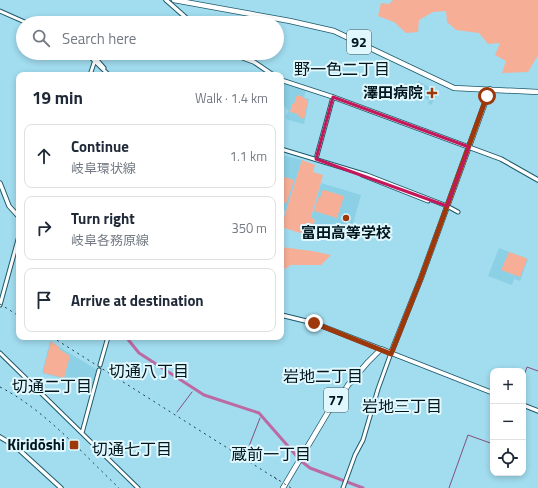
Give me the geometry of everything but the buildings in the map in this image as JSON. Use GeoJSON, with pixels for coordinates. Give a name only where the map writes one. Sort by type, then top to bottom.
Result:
{"type":"FeatureCollection","features":[{"type":"Feature","properties":{"kind":"main road"},"geometry":{"type":"LineString","coordinates":[[166,0],[184,16]]}},
{"type":"Feature","properties":{"kind":"main road","name":"92"},"geometry":{"type":"LineString","coordinates":[[174,0],[263,16]]}},
{"type":"Feature","properties":{"kind":"main road","name":"92"},"geometry":{"type":"LineString","coordinates":[[284,20],[328,29],[451,86],[466,89],[538,92]]}},
{"type":"Feature","properties":{"kind":"main road"},"geometry":{"type":"LineString","coordinates":[[249,60],[269,72]]}},
{"type":"Feature","properties":{"kind":"main road"},"geometry":{"type":"LineString","coordinates":[[284,81],[333,97],[509,162],[538,180]]}},
{"type":"Feature","properties":{"kind":"main road"},"geometry":{"type":"LineString","coordinates":[[391,354],[421,278],[490,89]]}},
{"type":"Feature","properties":{"kind":"main road"},"geometry":{"type":"LineString","coordinates":[[0,184],[9,206],[16,214]]}},
{"type":"Feature","properties":{"kind":"main road"},"geometry":{"type":"LineString","coordinates":[[284,316],[314,323],[490,392]]}},
{"type":"Feature","properties":{"kind":"main road","name":"77"},"geometry":{"type":"LineString","coordinates":[[283,488],[332,404],[342,395],[348,385],[381,349]]}},
{"type":"Feature","properties":{"kind":"main road"},"geometry":{"type":"LineString","coordinates":[[526,406],[538,411]]}},
{"type":"Feature","properties":{"kind":"main road"},"geometry":{"type":"LineString","coordinates":[[0,437],[15,446],[61,488]]}},
{"type":"Feature","properties":{"kind":"street"},"geometry":{"type":"LineString","coordinates":[[0,12],[16,19]]}},
{"type":"Feature","properties":{"kind":"street"},"geometry":{"type":"LineString","coordinates":[[0,12],[16,20]]}},
{"type":"Feature","properties":{"kind":"street"},"geometry":{"type":"LineString","coordinates":[[91,72],[95,60],[107,72]]}},
{"type":"Feature","properties":{"kind":"street"},"geometry":{"type":"LineString","coordinates":[[97,60],[107,72]]}},
{"type":"Feature","properties":{"kind":"street"},"geometry":{"type":"LineString","coordinates":[[316,160],[333,97]]}},
{"type":"Feature","properties":{"kind":"street"},"geometry":{"type":"LineString","coordinates":[[284,151],[358,174],[458,212]]}},
{"type":"Feature","properties":{"kind":"street"},"geometry":{"type":"LineString","coordinates":[[0,305],[16,245]]}},
{"type":"Feature","properties":{"kind":"street"},"geometry":{"type":"LineString","coordinates":[[100,365],[107,340]]}},
{"type":"Feature","properties":{"kind":"street"},"geometry":{"type":"LineString","coordinates":[[0,353],[138,488]]}},
{"type":"Feature","properties":{"kind":"street"},"geometry":{"type":"LineString","coordinates":[[343,488],[355,455],[363,440],[378,389],[391,354]]}},
{"type":"Feature","properties":{"kind":"street"},"geometry":{"type":"LineString","coordinates":[[82,433],[99,370]]}},
{"type":"Feature","properties":{"kind":"highlighted area"},"geometry":{"type":"Polygon","coordinates":[[[333,97],[469,147],[447,206],[316,159],[333,97]]]}},
{"type":"Feature","properties":{"kind":"shaded area"},"geometry":{"type":"Polygon","coordinates":[[[393,0],[538,0],[538,55],[528,72],[502,73],[506,61],[495,55],[500,43],[488,44],[479,33],[456,30],[447,22],[446,11],[433,12],[419,20],[418,32],[406,33],[394,22],[378,16],[381,3],[389,4],[393,0]]]}},
{"type":"Feature","properties":{"kind":"shaded area","name":"澤田病院"},"geometry":{"type":"Polygon","coordinates":[[[418,81],[439,92],[431,105],[428,103],[429,100],[424,98],[426,93],[416,91],[418,81]]]}},
{"type":"Feature","properties":{"kind":"shaded area"},"geometry":{"type":"Polygon","coordinates":[[[284,83],[306,89],[304,98],[309,99],[304,124],[288,120],[285,117],[289,111],[284,106],[284,83]]]}},
{"type":"Feature","properties":{"kind":"shaded area"},"geometry":{"type":"Polygon","coordinates":[[[298,95],[308,101],[304,119],[299,117],[298,114],[290,112],[292,104],[294,104],[298,95]]]}},
{"type":"Feature","properties":{"kind":"shaded area"},"geometry":{"type":"Polygon","coordinates":[[[284,156],[302,160],[286,211],[284,211],[284,156]]]}},
{"type":"Feature","properties":{"kind":"shaded area"},"geometry":{"type":"Polygon","coordinates":[[[302,160],[315,165],[313,172],[323,175],[311,217],[315,220],[310,236],[284,228],[284,217],[302,160]]]}},
{"type":"Feature","properties":{"kind":"shaded area"},"geometry":{"type":"Polygon","coordinates":[[[284,177],[294,180],[287,202],[284,204],[284,177]]]}},
{"type":"Feature","properties":{"kind":"shaded area"},"geometry":{"type":"Polygon","coordinates":[[[321,183],[361,195],[349,238],[313,227],[315,220],[311,218],[321,183]]]}},
{"type":"Feature","properties":{"kind":"shaded area"},"geometry":{"type":"Polygon","coordinates":[[[324,190],[344,196],[337,218],[314,211],[318,198],[320,198],[322,191],[324,190]]]}},
{"type":"Feature","properties":{"kind":"shaded area"},"geometry":{"type":"Polygon","coordinates":[[[284,247],[331,255],[321,265],[291,265],[284,269],[284,247]]]}},
{"type":"Feature","properties":{"kind":"shaded area"},"geometry":{"type":"Polygon","coordinates":[[[499,248],[528,259],[520,281],[514,279],[512,285],[488,276],[499,248]]]}},
{"type":"Feature","properties":{"kind":"shaded area"},"geometry":{"type":"Polygon","coordinates":[[[509,252],[526,258],[527,260],[520,277],[501,270],[509,252]]]}},
{"type":"Feature","properties":{"kind":"shaded area"},"geometry":{"type":"Polygon","coordinates":[[[50,341],[97,370],[92,386],[42,373],[50,341]]]}},
{"type":"Feature","properties":{"kind":"shaded area"},"geometry":{"type":"Polygon","coordinates":[[[51,341],[59,347],[59,349],[70,356],[64,378],[44,373],[43,371],[51,341]]]}},
{"type":"Feature","properties":{"kind":"waterway"},"geometry":{"type":"LineString","coordinates":[[128,340],[139,353],[204,395],[259,413],[301,461],[310,468],[363,488]]}},
{"type":"Feature","properties":{"kind":"waterway"},"geometry":{"type":"LineString","coordinates":[[526,370],[527,367],[538,371]]}},
{"type":"Feature","properties":{"kind":"waterway"},"geometry":{"type":"LineString","coordinates":[[177,412],[192,392]]}},
{"type":"Feature","properties":{"kind":"waterway"},"geometry":{"type":"LineString","coordinates":[[246,454],[260,418]]}},
{"type":"Feature","properties":{"kind":"waterway"},"geometry":{"type":"LineString","coordinates":[[449,488],[468,435],[490,443]]}},
{"type":"Feature","properties":{"kind":"railway"},"geometry":{"type":"LineString","coordinates":[[0,304],[16,314]]}},
{"type":"Feature","properties":{"kind":"railway"},"geometry":{"type":"LineString","coordinates":[[57,340],[278,480]]}},
{"type":"Feature","properties":{"kind":"railway"},"geometry":{"type":"LineString","coordinates":[[0,387],[17,397],[48,420],[119,488]]}},
{"type":"Feature","properties":{"kind":"railway"},"geometry":{"type":"LineString","coordinates":[[274,477],[291,488]]}},
{"type":"Feature","properties":{"kind":"place","name":"澤田病院"},"geometry":{"type":"Point","coordinates":[432,93]}},
{"type":"Feature","properties":{"kind":"place","name":"富田高等学校"},"geometry":{"type":"Point","coordinates":[346,218]}},
{"type":"Feature","properties":{"kind":"place","name":"Kiridōshi"},"geometry":{"type":"Point","coordinates":[74,445]}},
{"type":"Feature","properties":{"kind":"district","name":"野一色二丁目"},"geometry":{"type":"Point","coordinates":[342,69]}},
{"type":"Feature","properties":{"kind":"district","name":"切通八丁目"},"geometry":{"type":"Point","coordinates":[149,371]}},
{"type":"Feature","properties":{"kind":"district","name":"岩地二丁目"},"geometry":{"type":"Point","coordinates":[323,376]}},
{"type":"Feature","properties":{"kind":"district","name":"切通二丁目"},"geometry":{"type":"Point","coordinates":[52,386]}},
{"type":"Feature","properties":{"kind":"district","name":"岩地三丁目"},"geometry":{"type":"Point","coordinates":[402,406]}},
{"type":"Feature","properties":{"kind":"district","name":"切通七丁目"},"geometry":{"type":"Point","coordinates":[132,449]}},
{"type":"Feature","properties":{"kind":"district","name":"蔵前一丁目"},"geometry":{"type":"Point","coordinates":[271,454]}},
{"type":"Feature","properties":{"kind":"route"},"geometry":{"type":"LineString","coordinates":[[314,323],[391,354],[421,278],[487,96]]}}]}
